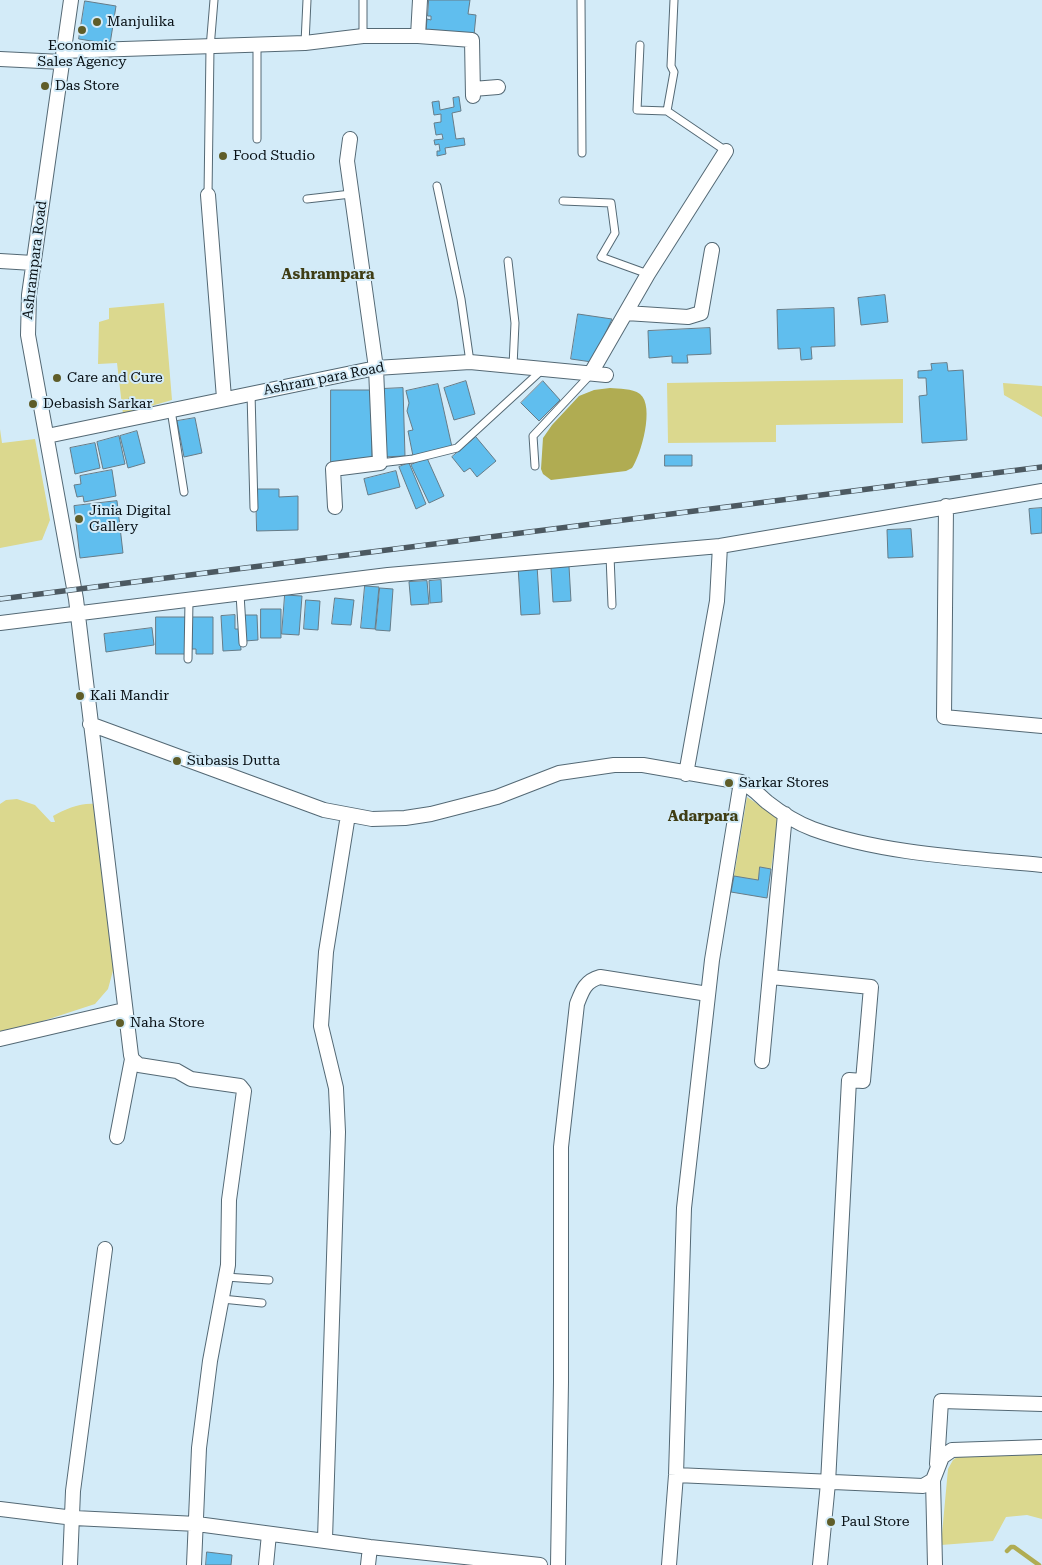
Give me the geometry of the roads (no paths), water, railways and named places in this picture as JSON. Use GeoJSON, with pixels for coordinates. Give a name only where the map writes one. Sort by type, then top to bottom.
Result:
{"type":"FeatureCollection","features":[{"type":"Feature","properties":{"kind":"street","name":"Ashrampara Road"},"geometry":{"type":"LineString","coordinates":[[71,0],[33,263],[27,315],[28,334],[78,615],[124,1010],[132,1060]]}},
{"type":"Feature","properties":{"kind":"street"},"geometry":{"type":"LineString","coordinates":[[418,36],[420,0]]}},
{"type":"Feature","properties":{"kind":"street"},"geometry":{"type":"LineString","coordinates":[[0,59],[304,43],[363,36],[418,36],[472,40],[473,92],[498,86]]}},
{"type":"Feature","properties":{"kind":"street"},"geometry":{"type":"LineString","coordinates":[[335,507],[333,469],[380,463],[376,368],[347,161],[350,139]]}},
{"type":"Feature","properties":{"kind":"street"},"geometry":{"type":"LineString","coordinates":[[591,373],[648,274],[726,151]]}},
{"type":"Feature","properties":{"kind":"street"},"geometry":{"type":"LineString","coordinates":[[208,195],[224,398]]}},
{"type":"Feature","properties":{"kind":"street"},"geometry":{"type":"LineString","coordinates":[[626,313],[688,317],[701,313],[712,250]]}},
{"type":"Feature","properties":{"kind":"street"},"geometry":{"type":"LineString","coordinates":[[0,261],[33,263]]}},
{"type":"Feature","properties":{"kind":"street","name":"Ashram para Road"},"geometry":{"type":"LineString","coordinates":[[47,436],[376,368],[470,362],[606,375]]}},
{"type":"Feature","properties":{"kind":"street"},"geometry":{"type":"LineString","coordinates":[[0,623],[33,618],[78,615],[388,575],[720,546],[1042,491]]}},
{"type":"Feature","properties":{"kind":"street"},"geometry":{"type":"LineString","coordinates":[[946,506],[944,716],[1042,726]]}},
{"type":"Feature","properties":{"kind":"street"},"geometry":{"type":"LineString","coordinates":[[686,774],[717,601],[720,546]]}},
{"type":"Feature","properties":{"kind":"street"},"geometry":{"type":"LineString","coordinates":[[90,724],[324,810],[372,819],[405,818],[431,814],[497,797],[559,773],[614,765],[643,766],[741,782],[752,786],[764,799],[785,814],[812,829],[862,842],[949,856],[1042,865]]}},
{"type":"Feature","properties":{"kind":"street"},"geometry":{"type":"LineString","coordinates":[[669,1565],[676,1475],[684,1208],[708,994],[741,782]]}},
{"type":"Feature","properties":{"kind":"street"},"geometry":{"type":"LineString","coordinates":[[762,1061],[785,814]]}},
{"type":"Feature","properties":{"kind":"street"},"geometry":{"type":"LineString","coordinates":[[325,1540],[338,1115],[336,1088],[327,1056],[321,1017],[326,952],[348,815]]}},
{"type":"Feature","properties":{"kind":"street"},"geometry":{"type":"LineString","coordinates":[[558,1565],[561,1382],[561,1147],[577,1004],[583,988],[590,980],[600,977],[708,994]]}},
{"type":"Feature","properties":{"kind":"street"},"geometry":{"type":"LineString","coordinates":[[771,977],[871,987],[863,1081],[849,1080],[828,1483],[820,1565]]}},
{"type":"Feature","properties":{"kind":"street"},"geometry":{"type":"LineString","coordinates":[[0,1039],[124,1010]]}},
{"type":"Feature","properties":{"kind":"street"},"geometry":{"type":"LineString","coordinates":[[117,1137],[132,1060],[140,1065],[177,1072],[191,1079],[243,1087],[229,1200],[226,1278],[210,1360],[199,1448],[194,1565]]}},
{"type":"Feature","properties":{"kind":"street"},"geometry":{"type":"LineString","coordinates":[[70,1565],[74,1518],[73,1491],[106,1249]]}},
{"type":"Feature","properties":{"kind":"street"},"geometry":{"type":"LineString","coordinates":[[935,1565],[935,1476],[941,1401],[1042,1404]]}},
{"type":"Feature","properties":{"kind":"street"},"geometry":{"type":"LineString","coordinates":[[676,1475],[922,1486],[935,1476],[942,1457],[955,1448],[1042,1448]]}},
{"type":"Feature","properties":{"kind":"street"},"geometry":{"type":"LineString","coordinates":[[0,1509],[74,1518],[197,1524],[370,1547],[540,1565]]}},
{"type":"Feature","properties":{"kind":"street"},"geometry":{"type":"LineString","coordinates":[[266,1565],[269,1534]]}},
{"type":"Feature","properties":{"kind":"street"},"geometry":{"type":"LineString","coordinates":[[368,1565],[370,1547]]}},
{"type":"Feature","properties":{"kind":"lane"},"geometry":{"type":"LineString","coordinates":[[208,195],[210,48],[214,0]]}},
{"type":"Feature","properties":{"kind":"lane"},"geometry":{"type":"LineString","coordinates":[[304,43],[307,0]]}},
{"type":"Feature","properties":{"kind":"lane"},"geometry":{"type":"LineString","coordinates":[[363,0],[363,36]]}},
{"type":"Feature","properties":{"kind":"lane"},"geometry":{"type":"LineString","coordinates":[[581,0],[582,153]]}},
{"type":"Feature","properties":{"kind":"lane"},"geometry":{"type":"LineString","coordinates":[[667,111],[674,72],[671,66],[674,0]]}},
{"type":"Feature","properties":{"kind":"lane"},"geometry":{"type":"LineString","coordinates":[[257,139],[258,45]]}},
{"type":"Feature","properties":{"kind":"lane"},"geometry":{"type":"LineString","coordinates":[[640,45],[637,110],[667,111],[726,151]]}},
{"type":"Feature","properties":{"kind":"lane"},"geometry":{"type":"LineString","coordinates":[[437,186],[461,299],[470,362]]}},
{"type":"Feature","properties":{"kind":"lane"},"geometry":{"type":"LineString","coordinates":[[307,199],[351,194]]}},
{"type":"Feature","properties":{"kind":"lane"},"geometry":{"type":"LineString","coordinates":[[563,201],[611,202],[615,233],[601,257],[648,274]]}},
{"type":"Feature","properties":{"kind":"lane"},"geometry":{"type":"LineString","coordinates":[[508,261],[515,323],[513,366]]}},
{"type":"Feature","properties":{"kind":"lane"},"geometry":{"type":"LineString","coordinates":[[380,463],[413,459],[457,448],[544,369]]}},
{"type":"Feature","properties":{"kind":"lane"},"geometry":{"type":"LineString","coordinates":[[535,466],[534,436],[591,373]]}},
{"type":"Feature","properties":{"kind":"lane"},"geometry":{"type":"LineString","coordinates":[[251,393],[254,508]]}},
{"type":"Feature","properties":{"kind":"lane"},"geometry":{"type":"LineString","coordinates":[[171,410],[184,492]]}},
{"type":"Feature","properties":{"kind":"lane"},"geometry":{"type":"LineString","coordinates":[[610,556],[612,605]]}},
{"type":"Feature","properties":{"kind":"lane"},"geometry":{"type":"LineString","coordinates":[[240,594],[243,643]]}},
{"type":"Feature","properties":{"kind":"lane"},"geometry":{"type":"LineString","coordinates":[[188,659],[189,601]]}},
{"type":"Feature","properties":{"kind":"lane"},"geometry":{"type":"LineString","coordinates":[[226,1278],[269,1280]]}},
{"type":"Feature","properties":{"kind":"lane"},"geometry":{"type":"LineString","coordinates":[[222,1299],[262,1303]]}},
{"type":"Feature","properties":{"kind":"waterway"},"geometry":{"type":"LineString","coordinates":[[1007,1551],[1014,1547],[1039,1565]]}},
{"type":"Feature","properties":{"kind":"railway"},"geometry":{"type":"LineString","coordinates":[[0,599],[1042,467]]}},
{"type":"Feature","properties":{"kind":"place","name":"Manjulika"},"geometry":{"type":"Point","coordinates":[97,22]}},
{"type":"Feature","properties":{"kind":"place","name":"Economic Sales Agency"},"geometry":{"type":"Point","coordinates":[82,30]}},
{"type":"Feature","properties":{"kind":"place","name":"Das Store"},"geometry":{"type":"Point","coordinates":[45,86]}},
{"type":"Feature","properties":{"kind":"place","name":"Food Studio"},"geometry":{"type":"Point","coordinates":[223,156]}},
{"type":"Feature","properties":{"kind":"place","name":"Care and Cure"},"geometry":{"type":"Point","coordinates":[57,378]}},
{"type":"Feature","properties":{"kind":"place","name":"Debasish Sarkar"},"geometry":{"type":"Point","coordinates":[33,404]}},
{"type":"Feature","properties":{"kind":"place","name":"Jinia Digital Gallery"},"geometry":{"type":"Point","coordinates":[79,519]}},
{"type":"Feature","properties":{"kind":"place","name":"Kali Mandir"},"geometry":{"type":"Point","coordinates":[80,696]}},
{"type":"Feature","properties":{"kind":"place","name":"Subasis Dutta"},"geometry":{"type":"Point","coordinates":[177,761]}},
{"type":"Feature","properties":{"kind":"place","name":"Sarkar Stores"},"geometry":{"type":"Point","coordinates":[729,783]}},
{"type":"Feature","properties":{"kind":"place","name":"Naha Store"},"geometry":{"type":"Point","coordinates":[120,1023]}},
{"type":"Feature","properties":{"kind":"place","name":"Paul Store"},"geometry":{"type":"Point","coordinates":[831,1522]}},
{"type":"Feature","properties":{"kind":"district","name":"Ashrampara"},"geometry":{"type":"Point","coordinates":[328,275]}},
{"type":"Feature","properties":{"kind":"district","name":"Adarpara"},"geometry":{"type":"Point","coordinates":[703,817]}}]}
